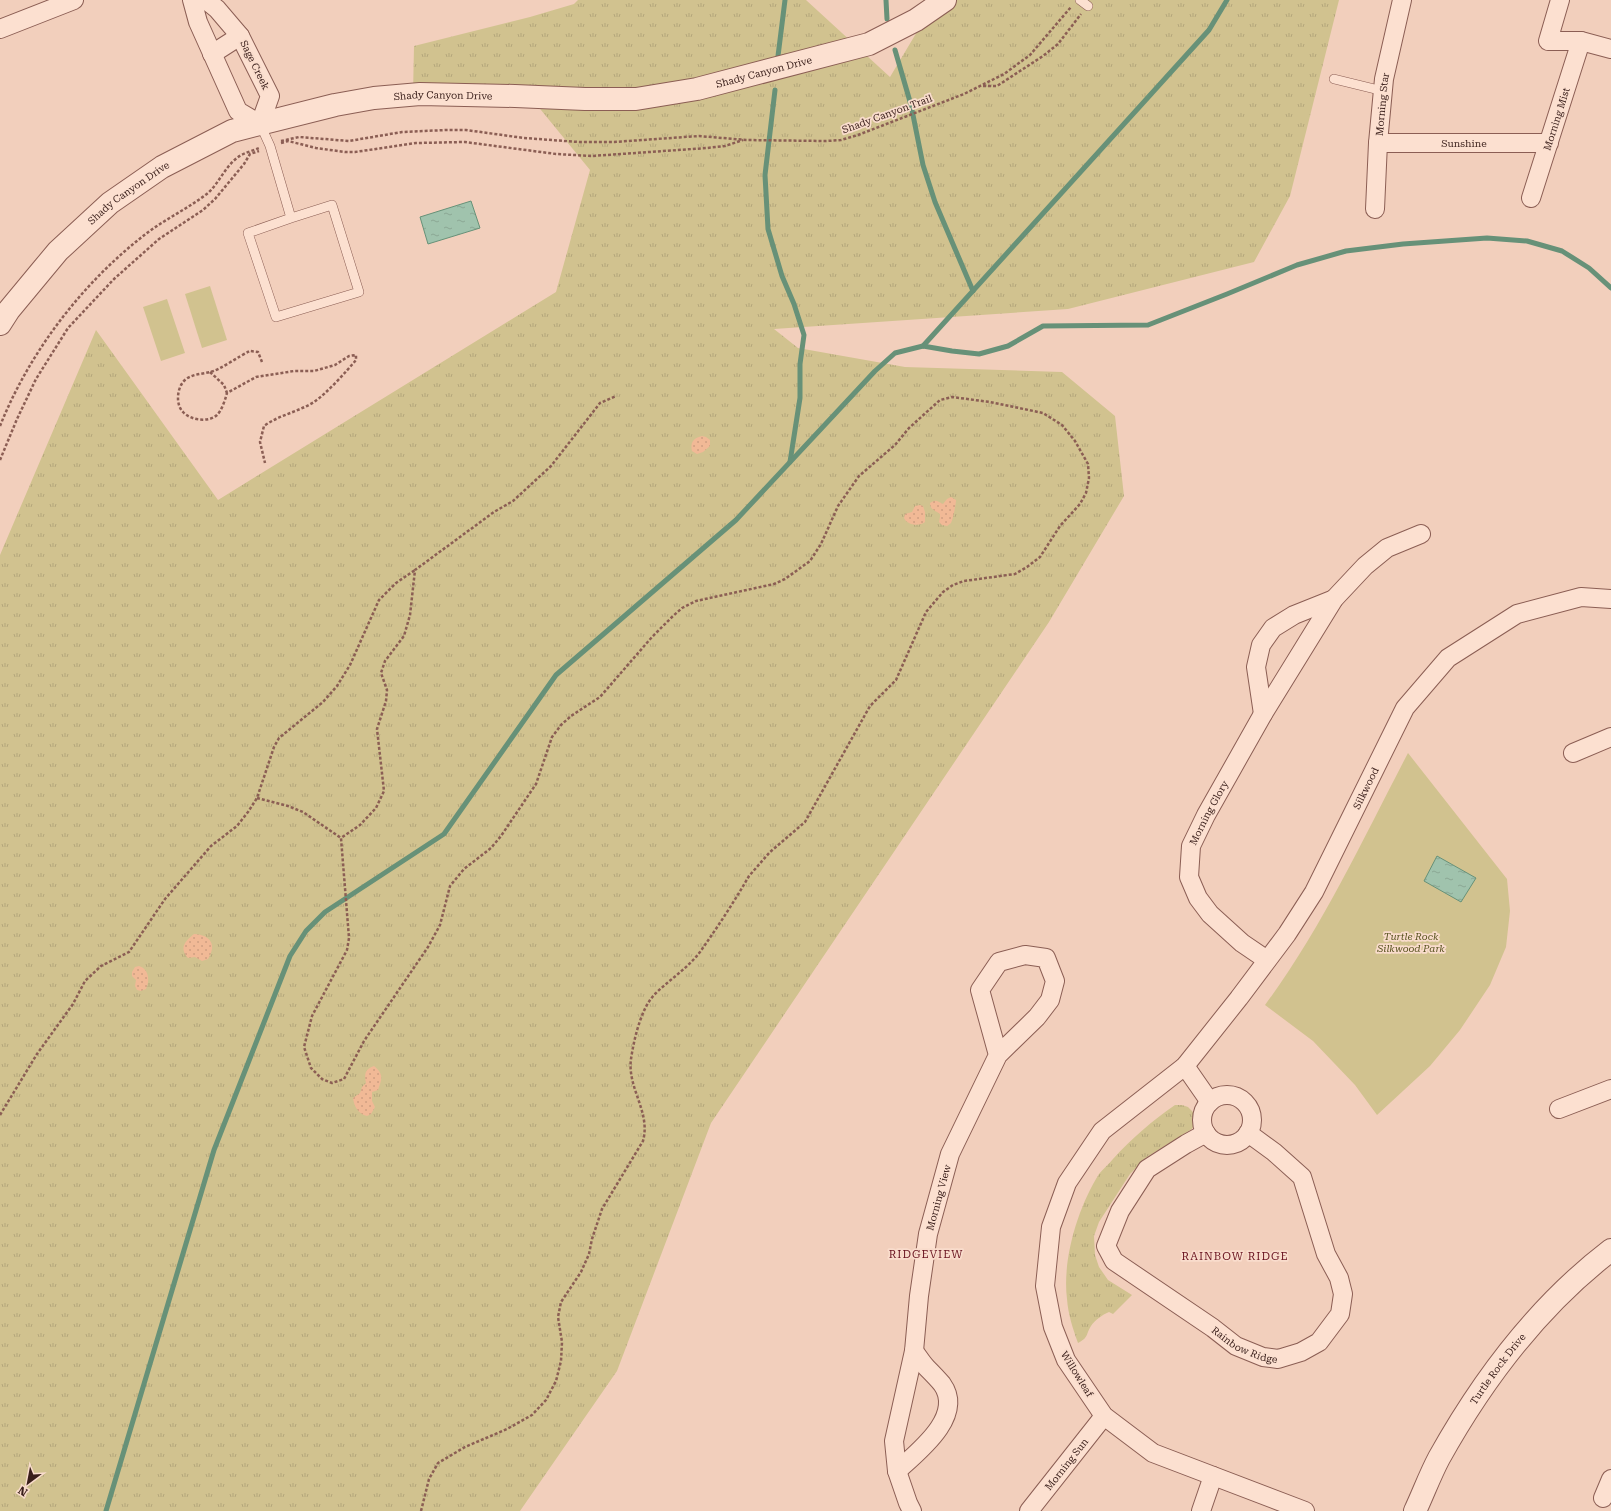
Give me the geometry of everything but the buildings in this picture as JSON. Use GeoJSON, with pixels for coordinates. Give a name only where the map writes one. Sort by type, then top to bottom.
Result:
{"type":"FeatureCollection","features":[{"type":"Feature","properties":{"kind":"street"},"geometry":{"type":"LineString","coordinates":[[0,29],[74,0]]}},
{"type":"Feature","properties":{"kind":"street"},"geometry":{"type":"LineString","coordinates":[[192,0],[198,22],[238,111],[260,124]]}},
{"type":"Feature","properties":{"kind":"street","name":"Sage Creek"},"geometry":{"type":"LineString","coordinates":[[206,0],[217,9],[240,36],[270,96],[260,124]]}},
{"type":"Feature","properties":{"kind":"street","name":"Shady Canyon Drive"},"geometry":{"type":"LineString","coordinates":[[0,324],[9,310],[58,251],[110,203],[162,167],[232,131],[335,105],[374,98],[420,94],[636,99],[697,89],[870,44],[916,20],[944,0]]}},
{"type":"Feature","properties":{"kind":"street","name":"Morning Star"},"geometry":{"type":"LineString","coordinates":[[1375,210],[1378,143],[1384,79],[1402,0]]}},
{"type":"Feature","properties":{"kind":"street"},"geometry":{"type":"LineString","coordinates":[[1560,0],[1548,41],[1581,41],[1611,49]]}},
{"type":"Feature","properties":{"kind":"street","name":"Sage Creek"},"geometry":{"type":"LineString","coordinates":[[212,54],[240,36]]}},
{"type":"Feature","properties":{"kind":"street","name":"Morning Mist"},"geometry":{"type":"LineString","coordinates":[[1531,198],[1581,41]]}},
{"type":"Feature","properties":{"kind":"street","name":"Sunshine"},"geometry":{"type":"LineString","coordinates":[[1378,143],[1549,143]]}},
{"type":"Feature","properties":{"kind":"street","name":"Morning Glory"},"geometry":{"type":"LineString","coordinates":[[1267,960],[1242,943],[1210,914],[1198,898],[1189,877],[1191,846],[1206,815],[1263,714],[1334,599],[1365,566],[1388,548],[1421,534]]}},
{"type":"Feature","properties":{"kind":"street","name":"Silkwood"},"geometry":{"type":"LineString","coordinates":[[1185,1066],[1267,960],[1314,892],[1405,708],[1448,658],[1517,614],[1581,597],[1611,599]]}},
{"type":"Feature","properties":{"kind":"street","name":"Morning Glory"},"geometry":{"type":"LineString","coordinates":[[1263,714],[1256,667],[1262,645],[1273,628],[1294,615],[1334,599]]}},
{"type":"Feature","properties":{"kind":"street"},"geometry":{"type":"LineString","coordinates":[[1573,753],[1609,742]]}},
{"type":"Feature","properties":{"kind":"street","name":"Morning View"},"geometry":{"type":"LineString","coordinates":[[912,1511],[897,1471],[894,1440],[914,1351],[919,1296],[928,1234],[950,1154],[998,1055],[1037,1017],[1050,1000],[1056,981],[1046,958],[1025,955],[999,962],[980,990],[998,1055]]}},
{"type":"Feature","properties":{"kind":"street"},"geometry":{"type":"LineString","coordinates":[[1185,1066],[1210,1102]]}},
{"type":"Feature","properties":{"kind":"street","name":"Willowleaf"},"geometry":{"type":"LineString","coordinates":[[1185,1066],[1102,1131],[1067,1183],[1050,1227],[1045,1286],[1053,1328],[1066,1360],[1104,1416],[1153,1453],[1254,1490],[1305,1511]]}},
{"type":"Feature","properties":{"kind":"street"},"geometry":{"type":"LineString","coordinates":[[1559,1109],[1611,1089]]}},
{"type":"Feature","properties":{"kind":"street"},"geometry":{"type":"LineString","coordinates":[[1224,1096],[1232,1096],[1246,1104],[1250,1110],[1252,1118],[1248,1134],[1243,1140],[1236,1144],[1228,1145],[1219,1144],[1212,1140],[1206,1133],[1203,1126],[1205,1109],[1210,1102],[1224,1096]]}},
{"type":"Feature","properties":{"kind":"street","name":"Rainbow Ridge"},"geometry":{"type":"LineString","coordinates":[[1206,1133],[1147,1169],[1120,1211],[1106,1246],[1114,1261],[1213,1328],[1236,1346],[1264,1358],[1278,1359],[1301,1352],[1319,1342],[1340,1314],[1343,1294],[1339,1278],[1326,1254],[1302,1177],[1274,1152],[1248,1134]]}},
{"type":"Feature","properties":{"kind":"street","name":"Turtle Rock Drive"},"geometry":{"type":"LineString","coordinates":[[1415,1511],[1439,1460],[1454,1433],[1470,1406],[1507,1354],[1546,1308],[1592,1264],[1611,1250]]}},
{"type":"Feature","properties":{"kind":"street"},"geometry":{"type":"LineString","coordinates":[[897,1471],[935,1435],[946,1413],[948,1400],[942,1384],[914,1351]]}},
{"type":"Feature","properties":{"kind":"street","name":"Morning Sun"},"geometry":{"type":"LineString","coordinates":[[1029,1511],[1104,1416]]}},
{"type":"Feature","properties":{"kind":"street"},"geometry":{"type":"LineString","coordinates":[[1201,1511],[1213,1476]]}},
{"type":"Feature","properties":{"kind":"street"},"geometry":{"type":"LineString","coordinates":[[1603,1498],[1611,1479]]}},
{"type":"Feature","properties":{"kind":"lane"},"geometry":{"type":"LineString","coordinates":[[1076,3],[1088,6]]}},
{"type":"Feature","properties":{"kind":"lane"},"geometry":{"type":"LineString","coordinates":[[1334,80],[1383,91]]}},
{"type":"Feature","properties":{"kind":"lane"},"geometry":{"type":"LineString","coordinates":[[260,124],[270,146],[291,218]]}},
{"type":"Feature","properties":{"kind":"lane"},"geometry":{"type":"LineString","coordinates":[[332,205],[359,292],[276,317],[248,233],[291,218],[332,205]]}},
{"type":"Feature","properties":{"kind":"path","name":"Shady Canyon Trail"},"geometry":{"type":"LineString","coordinates":[[746,140],[841,140],[858,135],[964,94],[983,86],[1004,74],[1030,55],[1076,3]]}},
{"type":"Feature","properties":{"kind":"path","name":"Shady Canyon Trail"},"geometry":{"type":"LineString","coordinates":[[983,86],[997,86],[1043,56],[1058,44],[1088,6]]}},
{"type":"Feature","properties":{"kind":"path"},"geometry":{"type":"LineString","coordinates":[[262,362],[258,352],[250,351],[210,372],[201,373],[186,380],[179,391],[177,401],[182,412],[192,418],[205,420],[216,415],[222,406],[227,393],[256,377],[294,371],[314,371],[335,365],[349,356],[356,355],[356,360],[315,401],[299,410],[275,418],[264,426],[260,442],[265,463]]}},
{"type":"Feature","properties":{"kind":"path"},"geometry":{"type":"LineString","coordinates":[[210,372],[224,385],[227,393]]}},
{"type":"Feature","properties":{"kind":"path"},"geometry":{"type":"LineString","coordinates":[[0,1115],[37,1054],[73,1004],[85,981],[101,966],[129,952],[141,936],[152,916],[165,899],[211,846],[237,826],[257,798],[274,747],[279,738],[323,702],[337,686],[350,665],[379,600],[396,583],[494,512],[513,501],[551,466],[600,403],[616,396]]}},
{"type":"Feature","properties":{"kind":"path"},"geometry":{"type":"LineString","coordinates":[[341,838],[349,938],[347,950],[312,1016],[304,1047],[311,1068],[322,1079],[332,1083],[344,1079],[364,1041],[428,947],[440,925],[450,886],[464,869],[494,844],[536,784],[552,737],[571,716],[600,698],[652,637],[682,608],[696,600],[774,584],[785,579],[810,561],[821,544],[838,506],[859,476],[895,445],[909,428],[940,400],[952,397],[990,402],[1044,413],[1062,425],[1075,441],[1088,464],[1089,478],[1086,493],[1080,504],[1060,526],[1040,557],[1015,574],[964,581],[953,585],[943,592],[926,612],[896,680],[870,706],[805,822],[770,852],[758,865],[749,876],[699,954],[654,995],[641,1017],[631,1060],[631,1076],[644,1112],[646,1131],[643,1141],[602,1209],[592,1239],[589,1254],[581,1272],[561,1302],[558,1317],[562,1342],[561,1361],[556,1381],[546,1400],[532,1415],[507,1429],[465,1447],[438,1463],[429,1479],[420,1511]]}},
{"type":"Feature","properties":{"kind":"path"},"geometry":{"type":"LineString","coordinates":[[341,838],[360,825],[376,808],[384,791],[377,729],[386,701],[387,690],[381,673],[385,661],[404,636],[410,615],[415,570]]}},
{"type":"Feature","properties":{"kind":"path"},"geometry":{"type":"LineString","coordinates":[[257,798],[288,806],[303,812],[341,838]]}},
{"type":"Feature","properties":{"kind":"green space"},"geometry":{"type":"Polygon","coordinates":[[[578,0],[806,0],[890,77],[936,0],[1339,0],[1290,196],[1254,262],[1068,309],[774,329],[798,348],[905,367],[1062,372],[1115,416],[1124,496],[1049,622],[711,1123],[617,1371],[520,1511],[0,1511],[0,555],[96,330],[218,500],[556,292],[590,170],[532,99],[413,94],[414,46],[530,17],[574,4],[578,0]]]}},
{"type":"Feature","properties":{"kind":"green space"},"geometry":{"type":"Polygon","coordinates":[[[210,286],[227,340],[202,348],[185,294],[210,286]]]}},
{"type":"Feature","properties":{"kind":"green space"},"geometry":{"type":"Polygon","coordinates":[[[167,299],[185,353],[161,361],[143,307],[167,299]]]}},
{"type":"Feature","properties":{"kind":"green space","name":"Turtle Rock Silkwood Park"},"geometry":{"type":"Polygon","coordinates":[[[1408,753],[1507,879],[1510,911],[1506,947],[1490,985],[1460,1030],[1430,1066],[1377,1115],[1355,1085],[1313,1041],[1265,1005],[1286,976],[1323,914],[1408,753]]]}},
{"type":"Feature","properties":{"kind":"green space"},"geometry":{"type":"Polygon","coordinates":[[[1175,1105],[1188,1107],[1194,1113],[1196,1122],[1192,1129],[1147,1157],[1130,1174],[1099,1222],[1094,1236],[1095,1255],[1099,1267],[1108,1280],[1132,1295],[1113,1314],[1109,1312],[1101,1316],[1091,1326],[1085,1338],[1078,1343],[1068,1310],[1066,1284],[1069,1251],[1084,1202],[1091,1187],[1102,1170],[1135,1137],[1175,1105]]]}},
{"type":"Feature","properties":{"kind":"sand"},"geometry":{"type":"Polygon","coordinates":[[[702,436],[710,440],[710,446],[703,452],[697,454],[692,451],[691,446],[696,438],[702,436]]]}},
{"type":"Feature","properties":{"kind":"sand"},"geometry":{"type":"Polygon","coordinates":[[[951,497],[956,500],[952,521],[947,526],[942,525],[939,522],[940,514],[932,509],[930,503],[938,501],[943,504],[951,497]]]}},
{"type":"Feature","properties":{"kind":"sand"},"geometry":{"type":"Polygon","coordinates":[[[915,506],[923,506],[925,512],[925,522],[917,525],[910,524],[904,518],[905,514],[912,512],[915,506]]]}},
{"type":"Feature","properties":{"kind":"sand"},"geometry":{"type":"Polygon","coordinates":[[[194,934],[205,936],[211,942],[212,949],[208,959],[202,961],[195,957],[188,958],[185,954],[184,945],[194,934]]]}},
{"type":"Feature","properties":{"kind":"sand"},"geometry":{"type":"Polygon","coordinates":[[[139,966],[147,972],[148,976],[146,989],[141,991],[137,990],[135,986],[136,980],[132,976],[132,972],[135,967],[139,966]]]}},
{"type":"Feature","properties":{"kind":"sand"},"geometry":{"type":"Polygon","coordinates":[[[374,1066],[381,1074],[381,1080],[378,1090],[372,1092],[372,1101],[375,1107],[371,1114],[367,1116],[357,1109],[353,1098],[360,1093],[362,1087],[366,1083],[365,1074],[367,1070],[374,1066]]]}},
{"type":"Feature","properties":{"kind":"water"},"geometry":{"type":"Polygon","coordinates":[[[471,201],[480,228],[428,244],[420,217],[471,201]]]}},
{"type":"Feature","properties":{"kind":"water"},"geometry":{"type":"Polygon","coordinates":[[[1437,856],[1476,878],[1461,902],[1424,881],[1437,856]]]}},
{"type":"Feature","properties":{"kind":"waterway"},"geometry":{"type":"LineString","coordinates":[[778,56],[785,0]]}},
{"type":"Feature","properties":{"kind":"waterway"},"geometry":{"type":"LineString","coordinates":[[886,0],[887,19]]}},
{"type":"Feature","properties":{"kind":"waterway"},"geometry":{"type":"LineString","coordinates":[[923,346],[1209,30],[1227,0]]}},
{"type":"Feature","properties":{"kind":"waterway"},"geometry":{"type":"LineString","coordinates":[[895,50],[911,105],[923,165],[935,202],[973,291]]}},
{"type":"Feature","properties":{"kind":"waterway"},"geometry":{"type":"LineString","coordinates":[[775,90],[765,175],[768,229],[782,276],[794,304],[804,335],[800,364],[800,398],[790,462]]}},
{"type":"Feature","properties":{"kind":"waterway"},"geometry":{"type":"LineString","coordinates":[[106,1511],[214,1150],[290,956],[306,931],[325,912],[444,834],[556,675],[736,520],[875,371],[895,353],[923,346],[979,354],[1008,346],[1043,326],[1148,325],[1297,265],[1346,251],[1403,244],[1487,238],[1527,241],[1562,251],[1589,268],[1611,288]]}},
{"type":"Feature","properties":{"kind":"district","name":"RIDGEVIEW"},"geometry":{"type":"Point","coordinates":[926,1254]}},
{"type":"Feature","properties":{"kind":"district","name":"RAINBOW RIDGE"},"geometry":{"type":"Point","coordinates":[1235,1256]}}]}
